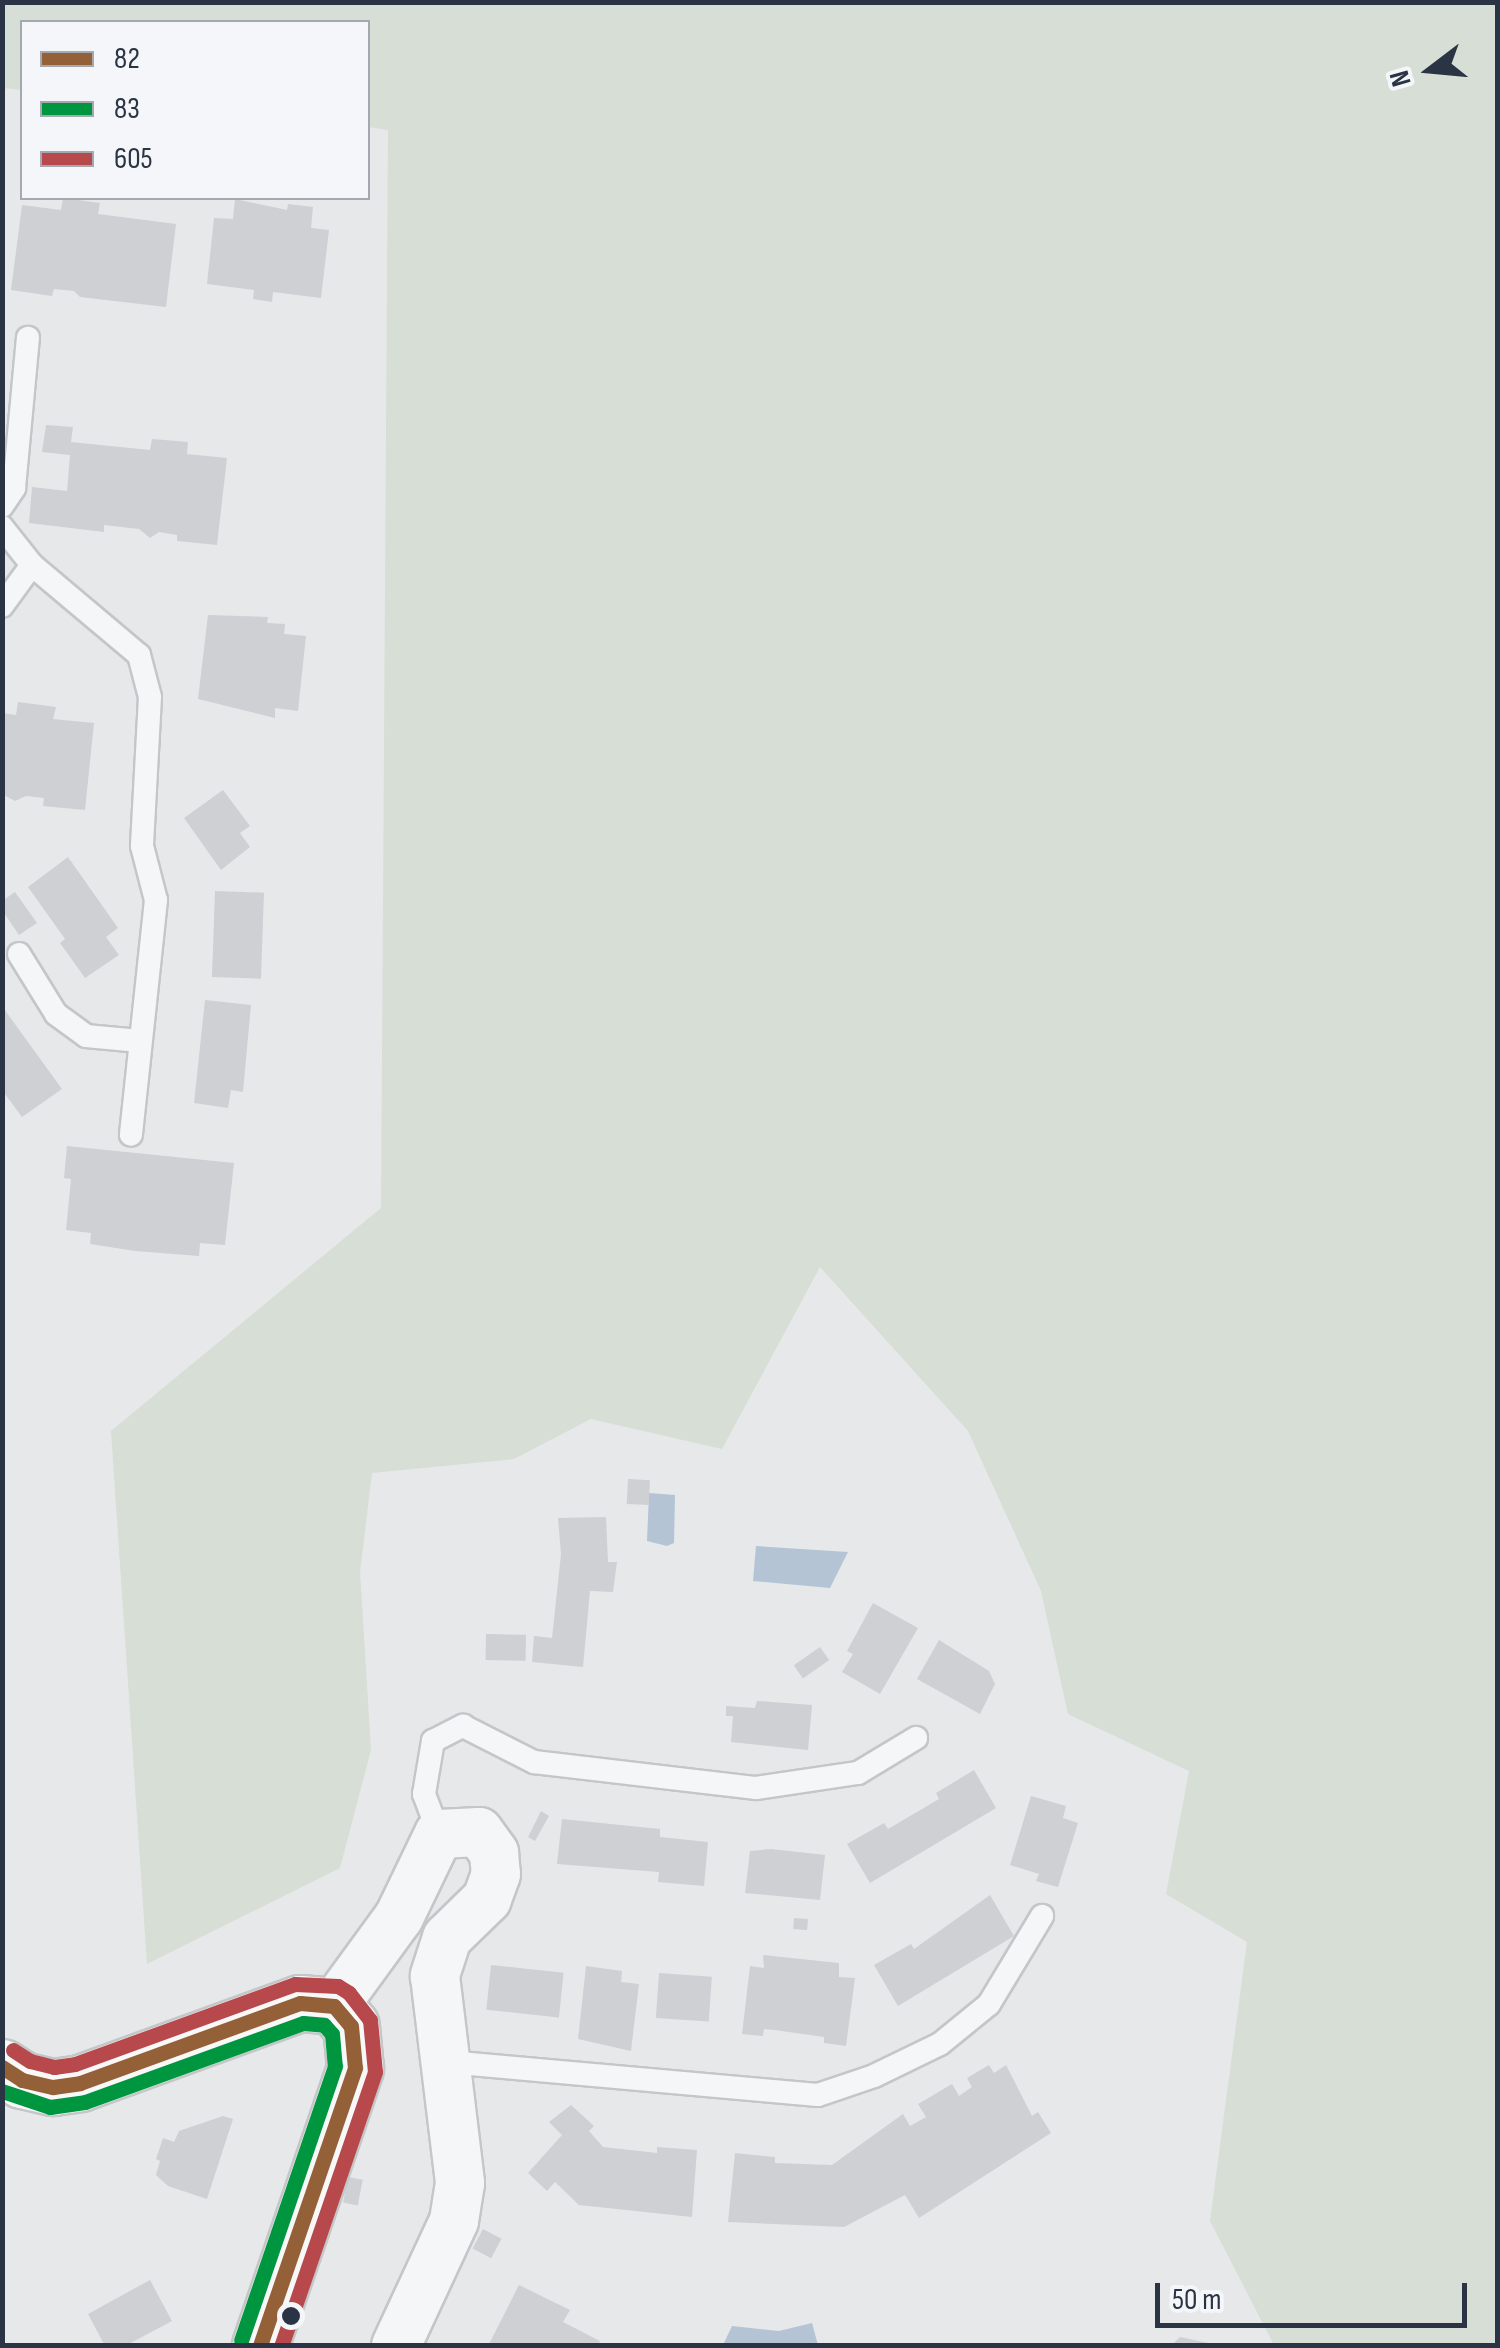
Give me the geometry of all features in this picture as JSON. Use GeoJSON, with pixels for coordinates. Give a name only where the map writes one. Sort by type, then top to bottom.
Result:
{"type":"FeatureCollection","features":[{"type":"Feature","properties":{"kind":"street"},"geometry":{"type":"LineString","coordinates":[[334,2006],[399,1917],[439,1834],[480,1832],[494,1853],[496,1874],[487,1899],[447,1938],[435,1976],[460,2183],[454,2221],[396,2346]]}},
{"type":"Feature","properties":{"kind":"street"},"geometry":{"type":"LineString","coordinates":[[2,2068],[38,2084],[80,2084],[300,2003],[334,2006],[351,2026],[355,2068],[260,2346]]}},
{"type":"Feature","properties":{"kind":"lane"},"geometry":{"type":"LineString","coordinates":[[2,506],[14,488],[28,338]]}},
{"type":"Feature","properties":{"kind":"lane"},"geometry":{"type":"LineString","coordinates":[[2,527],[32,565],[139,655],[150,698],[142,846],[156,900],[131,1134]]}},
{"type":"Feature","properties":{"kind":"lane"},"geometry":{"type":"LineString","coordinates":[[2,606],[32,565]]}},
{"type":"Feature","properties":{"kind":"lane"},"geometry":{"type":"LineString","coordinates":[[19,954],[56,1014],[86,1036],[140,1041]]}},
{"type":"Feature","properties":{"kind":"lane"},"geometry":{"type":"LineString","coordinates":[[439,1834],[424,1794],[433,1742],[464,1726],[534,1762],[756,1788],[858,1772],[916,1738]]}},
{"type":"Feature","properties":{"kind":"lane"},"geometry":{"type":"LineString","coordinates":[[448,2062],[818,2094],[874,2076],[940,2044],[989,2004],[1042,1916]]}},
{"type":"Feature","properties":{"kind":"shaded area"},"geometry":{"type":"Polygon","coordinates":[[[3,2],[1497,3],[1497,2345],[1274,2345],[1210,2221],[1247,1942],[1166,1894],[1189,1771],[1068,1714],[1041,1591],[968,1431],[820,1267],[722,1449],[591,1419],[514,1459],[372,1473],[360,1572],[371,1750],[340,1868],[147,1964],[111,1431],[381,1208],[388,130],[370,127],[370,20],[20,20],[20,90],[3,88],[3,2]]]}},
{"type":"Feature","properties":{"kind":"water"},"geometry":{"type":"Polygon","coordinates":[[[649,1493],[675,1495],[674,1543],[667,1546],[647,1541],[649,1493]]]}},
{"type":"Feature","properties":{"kind":"water"},"geometry":{"type":"Polygon","coordinates":[[[756,1546],[848,1552],[830,1588],[753,1581],[756,1546]]]}},
{"type":"Feature","properties":{"kind":"water"},"geometry":{"type":"Polygon","coordinates":[[[812,2323],[818,2345],[723,2345],[732,2326],[779,2331],[812,2323]]]}},
{"type":"Feature","properties":{"kind":"building"},"geometry":{"type":"Polygon","coordinates":[[[63,200],[78,200],[100,203],[98,214],[176,224],[166,307],[80,297],[74,291],[54,289],[52,296],[11,290],[22,205],[61,210],[63,200]]]}},
{"type":"Feature","properties":{"kind":"building"},"geometry":{"type":"Polygon","coordinates":[[[235,200],[287,210],[288,204],[313,207],[311,228],[329,230],[321,298],[273,292],[272,302],[253,299],[254,290],[207,284],[214,218],[233,219],[235,200]]]}},
{"type":"Feature","properties":{"kind":"building"},"geometry":{"type":"Polygon","coordinates":[[[46,425],[73,427],[71,442],[150,450],[152,439],[188,442],[187,454],[227,458],[217,545],[177,541],[177,535],[159,532],[150,538],[139,529],[104,525],[104,532],[29,523],[32,487],[67,491],[70,455],[42,452],[46,425]]]}},
{"type":"Feature","properties":{"kind":"building"},"geometry":{"type":"Polygon","coordinates":[[[208,615],[268,617],[267,623],[285,624],[284,634],[306,636],[298,711],[275,708],[275,718],[198,699],[208,615]]]}},
{"type":"Feature","properties":{"kind":"building"},"geometry":{"type":"Polygon","coordinates":[[[18,702],[56,707],[53,719],[94,723],[85,810],[43,806],[44,798],[26,796],[15,801],[2,794],[2,713],[16,715],[18,702]]]}},
{"type":"Feature","properties":{"kind":"building"},"geometry":{"type":"Polygon","coordinates":[[[223,790],[250,826],[240,833],[250,847],[221,870],[184,818],[223,790]]]}},
{"type":"Feature","properties":{"kind":"building"},"geometry":{"type":"Polygon","coordinates":[[[68,857],[118,928],[106,937],[119,955],[85,978],[60,943],[65,939],[28,887],[68,857]]]}},
{"type":"Feature","properties":{"kind":"building"},"geometry":{"type":"Polygon","coordinates":[[[215,891],[264,893],[261,979],[212,977],[215,891]]]}},
{"type":"Feature","properties":{"kind":"building"},"geometry":{"type":"Polygon","coordinates":[[[15,892],[37,923],[19,935],[2,910],[2,901],[15,892]]]}},
{"type":"Feature","properties":{"kind":"building"},"geometry":{"type":"Polygon","coordinates":[[[205,1000],[251,1005],[243,1092],[231,1090],[228,1108],[194,1103],[205,1000]]]}},
{"type":"Feature","properties":{"kind":"building"},"geometry":{"type":"Polygon","coordinates":[[[2,1006],[62,1089],[22,1117],[2,1090],[2,1006]]]}},
{"type":"Feature","properties":{"kind":"building"},"geometry":{"type":"Polygon","coordinates":[[[67,1146],[234,1163],[225,1245],[200,1243],[199,1256],[135,1251],[90,1244],[91,1233],[66,1230],[71,1179],[64,1178],[67,1146]]]}},
{"type":"Feature","properties":{"kind":"building"},"geometry":{"type":"Polygon","coordinates":[[[628,1479],[650,1480],[649,1505],[627,1504],[628,1479]]]}},
{"type":"Feature","properties":{"kind":"building"},"geometry":{"type":"Polygon","coordinates":[[[606,1517],[608,1562],[617,1562],[613,1592],[590,1591],[583,1667],[532,1662],[534,1636],[552,1638],[561,1554],[558,1518],[606,1517]]]}},
{"type":"Feature","properties":{"kind":"building"},"geometry":{"type":"Polygon","coordinates":[[[873,1603],[918,1628],[880,1694],[842,1672],[853,1654],[847,1651],[873,1603]]]}},
{"type":"Feature","properties":{"kind":"building"},"geometry":{"type":"Polygon","coordinates":[[[486,1634],[526,1635],[526,1661],[486,1660],[486,1634]]]}},
{"type":"Feature","properties":{"kind":"building"},"geometry":{"type":"Polygon","coordinates":[[[939,1640],[989,1671],[995,1684],[980,1714],[917,1679],[939,1640]]]}},
{"type":"Feature","properties":{"kind":"building"},"geometry":{"type":"Polygon","coordinates":[[[820,1647],[829,1660],[803,1678],[794,1665],[820,1647]]]}},
{"type":"Feature","properties":{"kind":"building"},"geometry":{"type":"Polygon","coordinates":[[[757,1701],[812,1705],[808,1750],[731,1742],[733,1716],[726,1716],[726,1706],[755,1708],[757,1701]]]}},
{"type":"Feature","properties":{"kind":"building"},"geometry":{"type":"Polygon","coordinates":[[[974,1770],[996,1808],[870,1883],[847,1844],[884,1823],[888,1829],[939,1799],[936,1793],[974,1770]]]}},
{"type":"Feature","properties":{"kind":"building"},"geometry":{"type":"Polygon","coordinates":[[[1031,1796],[1066,1806],[1063,1818],[1078,1823],[1058,1887],[1036,1881],[1039,1874],[1010,1865],[1031,1796]]]}},
{"type":"Feature","properties":{"kind":"building"},"geometry":{"type":"Polygon","coordinates":[[[541,1811],[549,1816],[535,1841],[528,1837],[541,1811]]]}},
{"type":"Feature","properties":{"kind":"building"},"geometry":{"type":"Polygon","coordinates":[[[562,1819],[660,1829],[660,1837],[708,1842],[704,1886],[658,1882],[659,1872],[557,1864],[562,1819]]]}},
{"type":"Feature","properties":{"kind":"building"},"geometry":{"type":"Polygon","coordinates":[[[771,1849],[825,1855],[820,1900],[745,1893],[750,1851],[771,1849]]]}},
{"type":"Feature","properties":{"kind":"building"},"geometry":{"type":"Polygon","coordinates":[[[990,1895],[1014,1936],[898,2006],[874,1965],[911,1944],[914,1949],[990,1895]]]}},
{"type":"Feature","properties":{"kind":"building"},"geometry":{"type":"Polygon","coordinates":[[[794,1918],[808,1919],[807,1930],[793,1929],[794,1918]]]}},
{"type":"Feature","properties":{"kind":"building"},"geometry":{"type":"Polygon","coordinates":[[[763,1955],[839,1963],[839,1977],[855,1978],[846,2046],[824,2043],[824,2037],[775,2030],[764,2029],[763,2036],[742,2034],[750,1966],[764,1968],[763,1955]]]}},
{"type":"Feature","properties":{"kind":"building"},"geometry":{"type":"Polygon","coordinates":[[[491,1965],[564,1973],[559,2017],[486,2010],[491,1965]]]}},
{"type":"Feature","properties":{"kind":"building"},"geometry":{"type":"Polygon","coordinates":[[[586,1966],[622,1971],[621,1982],[639,1984],[631,2051],[578,2039],[586,1966]]]}},
{"type":"Feature","properties":{"kind":"building"},"geometry":{"type":"Polygon","coordinates":[[[659,1973],[712,1977],[709,2022],[656,2018],[659,1973]]]}},
{"type":"Feature","properties":{"kind":"building"},"geometry":{"type":"Polygon","coordinates":[[[989,2065],[994,2073],[1006,2065],[1032,2116],[1038,2112],[1051,2133],[919,2218],[905,2195],[844,2227],[728,2222],[735,2153],[775,2157],[775,2163],[832,2165],[903,2114],[910,2126],[926,2117],[918,2104],[952,2084],[959,2096],[972,2087],[967,2078],[989,2065]]]}},
{"type":"Feature","properties":{"kind":"building"},"geometry":{"type":"Polygon","coordinates":[[[571,2105],[594,2126],[589,2131],[603,2147],[657,2153],[657,2147],[697,2150],[692,2217],[579,2205],[555,2182],[547,2191],[528,2173],[562,2135],[549,2122],[571,2105]]]}},
{"type":"Feature","properties":{"kind":"building"},"geometry":{"type":"Polygon","coordinates":[[[223,2116],[233,2119],[207,2199],[168,2186],[156,2175],[163,2138],[174,2142],[179,2131],[223,2116]]]}},
{"type":"Feature","properties":{"kind":"building"},"geometry":{"type":"Polygon","coordinates":[[[348,2177],[363,2180],[358,2205],[343,2203],[348,2177]]]}},
{"type":"Feature","properties":{"kind":"building"},"geometry":{"type":"Polygon","coordinates":[[[483,2229],[502,2239],[491,2258],[473,2248],[483,2229]]]}},
{"type":"Feature","properties":{"kind":"building"},"geometry":{"type":"Polygon","coordinates":[[[150,2280],[172,2321],[125,2346],[105,2346],[88,2314],[150,2280]]]}},
{"type":"Feature","properties":{"kind":"building"},"geometry":{"type":"Polygon","coordinates":[[[519,2285],[570,2310],[563,2322],[600,2341],[598,2346],[488,2346],[519,2285]]]}},
{"type":"Feature","properties":{"kind":"building"},"geometry":{"type":"Polygon","coordinates":[[[1180,2337],[1213,2344],[1213,2346],[1171,2346],[1180,2337]]]}},
{"type":"Feature","properties":{"kind":"transit line","name":"605"},"geometry":{"type":"LineString","coordinates":[[13,2050],[30,2061],[54,2067],[75,2064],[295,1984],[338,1986],[349,1993],[370,2020],[375,2072],[281,2346]]}},
{"type":"Feature","properties":{"kind":"transit line","name":"82"},"geometry":{"type":"LineString","coordinates":[[2,2067],[22,2080],[53,2087],[80,2083],[300,2003],[334,2006],[351,2026],[355,2068],[260,2346]]}},
{"type":"Feature","properties":{"kind":"transit line","name":"83"},"geometry":{"type":"LineString","coordinates":[[2,2091],[50,2107],[85,2102],[303,2023],[324,2025],[332,2034],[335,2066],[241,2340]]}}]}
